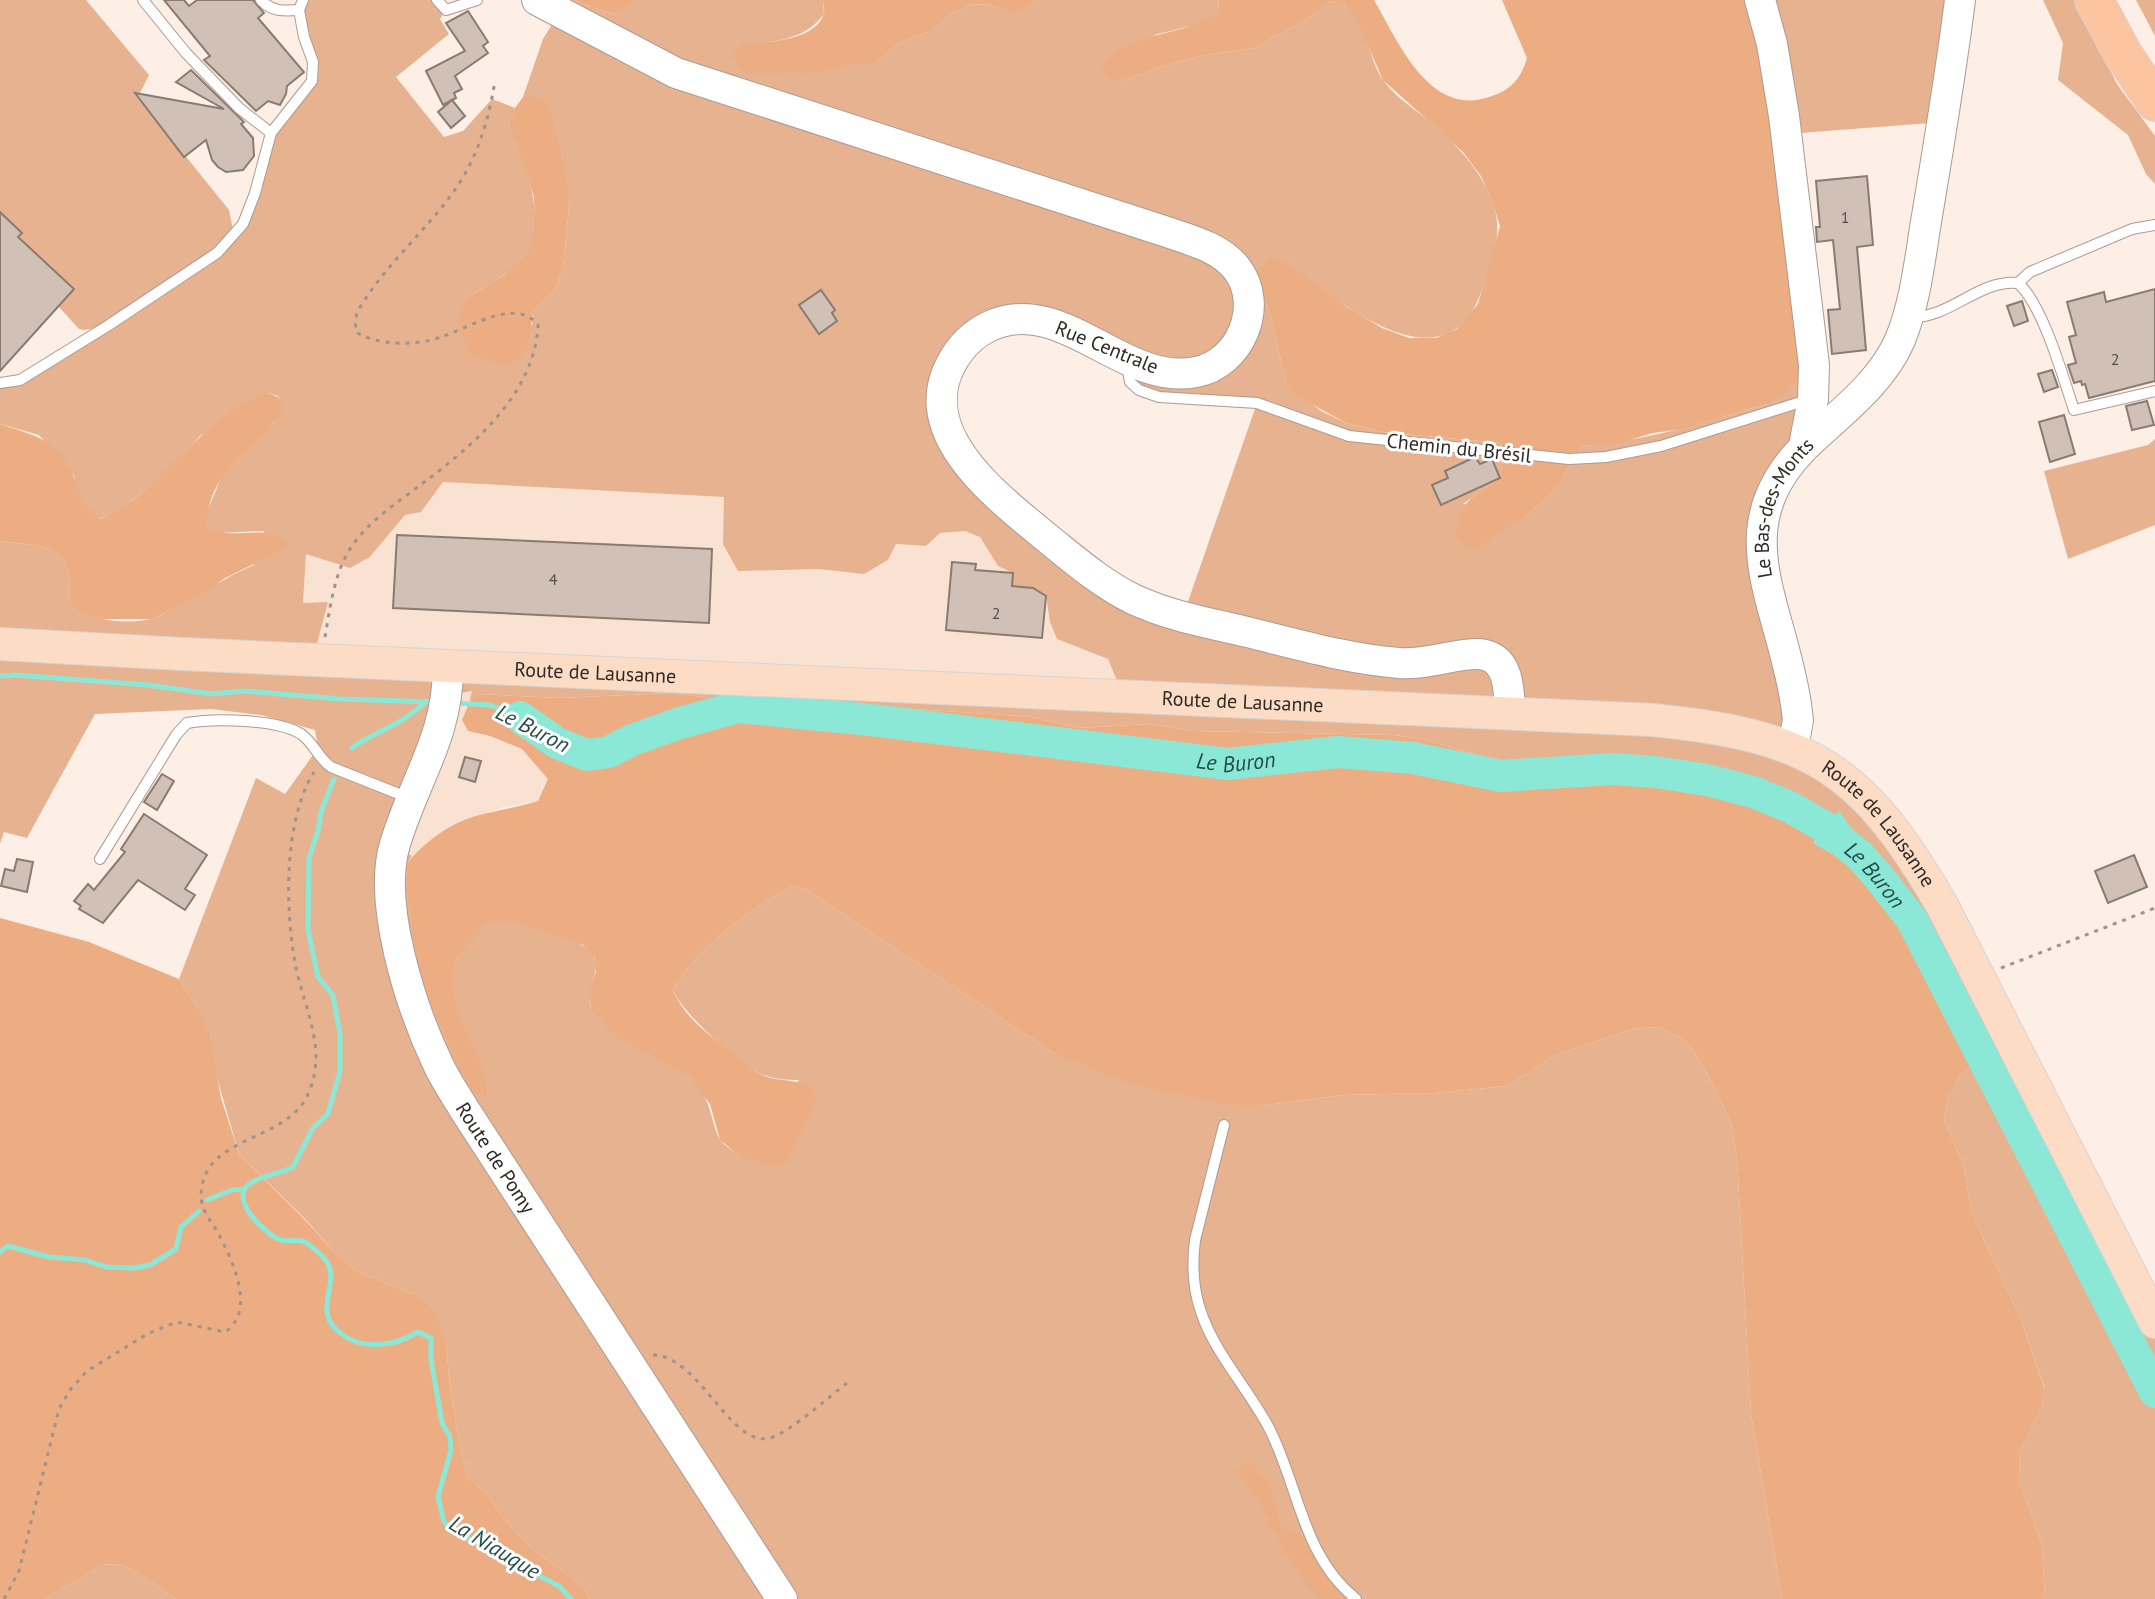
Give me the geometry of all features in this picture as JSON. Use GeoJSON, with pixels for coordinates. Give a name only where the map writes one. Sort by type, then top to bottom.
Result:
{"type":"FeatureCollection","features":[{"type":"Feature","properties":{"kind":"highway"},"geometry":{"type":"LineString","coordinates":[[2094,0],[2123,54],[2155,102]]}},
{"type":"Feature","properties":{"kind":"highway"},"geometry":{"type":"LineString","coordinates":[[2117,0],[2155,67]]}},
{"type":"Feature","properties":{"kind":"main road","name":"Route de Lausanne"},"geometry":{"type":"LineString","coordinates":[[0,644],[321,660],[448,676],[1510,713],[1699,725],[1752,735],[1793,748],[1846,780],[1888,822],[1942,905],[2155,1322]]}},
{"type":"Feature","properties":{"kind":"street","name":"Rue Centrale"},"geometry":{"type":"LineString","coordinates":[[537,0],[676,73],[1198,242],[1215,251],[1237,269],[1245,283],[1247,317],[1244,333],[1225,360],[1211,368],[1180,374],[1127,359],[1075,334],[1040,322],[1020,319],[993,325],[964,344],[947,372],[941,402],[948,435],[968,464],[1014,509],[1079,564],[1133,599],[1183,616],[1371,660],[1409,664],[1486,655],[1495,660],[1506,677],[1510,713]]}},
{"type":"Feature","properties":{"kind":"street"},"geometry":{"type":"LineString","coordinates":[[1760,0],[1774,55],[1784,116],[1814,365],[1814,393],[1804,446]]}},
{"type":"Feature","properties":{"kind":"street","name":"Le Bas-des-Monts"},"geometry":{"type":"LineString","coordinates":[[1793,748],[1798,720],[1795,693],[1766,577],[1762,527],[1764,509],[1782,471],[1804,446],[1866,389],[1894,353],[1908,317],[1947,96],[1960,0]]}},
{"type":"Feature","properties":{"kind":"street"},"geometry":{"type":"LineString","coordinates":[[1814,393],[1866,389]]}},
{"type":"Feature","properties":{"kind":"street","name":"Route de Pomy"},"geometry":{"type":"LineString","coordinates":[[448,676],[443,722],[394,848],[390,879],[398,948],[417,1012],[437,1062],[464,1109],[782,1599]]}},
{"type":"Feature","properties":{"kind":"lane"},"geometry":{"type":"LineString","coordinates":[[143,0],[186,53],[251,120],[271,133]]}},
{"type":"Feature","properties":{"kind":"lane"},"geometry":{"type":"LineString","coordinates":[[0,383],[20,380],[217,253],[243,224],[271,133],[312,81],[313,62],[304,37],[301,5],[276,10],[261,0]]}},
{"type":"Feature","properties":{"kind":"lane"},"geometry":{"type":"LineString","coordinates":[[437,0],[446,10],[477,0]]}},
{"type":"Feature","properties":{"kind":"lane"},"geometry":{"type":"LineString","coordinates":[[1908,317],[1930,316],[1988,288],[2018,283],[2030,272],[2132,229],[2155,225]]}},
{"type":"Feature","properties":{"kind":"lane"},"geometry":{"type":"LineString","coordinates":[[2018,283],[2027,290],[2050,340],[2074,410],[2155,391]]}},
{"type":"Feature","properties":{"kind":"lane","name":"Chemin du Brésil"},"geometry":{"type":"LineString","coordinates":[[1127,359],[1130,382],[1150,395],[1180,400],[1257,403],[1349,436],[1544,458],[1586,459],[1633,452],[1720,428],[1814,393]]}},
{"type":"Feature","properties":{"kind":"lane"},"geometry":{"type":"LineString","coordinates":[[100,859],[176,735],[187,723],[235,721],[288,729],[302,735],[315,747],[321,760],[331,767],[411,799]]}},
{"type":"Feature","properties":{"kind":"lane"},"geometry":{"type":"LineString","coordinates":[[1224,1125],[1195,1240],[1196,1297],[1211,1334],[1271,1432],[1321,1561],[1341,1587],[1356,1599]]}},
{"type":"Feature","properties":{"kind":"path"},"geometry":{"type":"LineString","coordinates":[[321,660],[332,596],[352,545],[395,503],[474,439],[504,408],[519,388],[531,363],[538,325],[532,317],[519,314],[479,321],[430,340],[406,342],[377,341],[364,337],[356,332],[354,323],[365,301],[441,210],[463,177],[486,123],[495,80]]}},
{"type":"Feature","properties":{"kind":"path"},"geometry":{"type":"LineString","coordinates":[[4,1599],[19,1571],[59,1409],[70,1390],[87,1371],[149,1333],[177,1322],[225,1332],[235,1326],[239,1315],[239,1283],[219,1235],[205,1212],[201,1199],[202,1182],[214,1160],[240,1143],[280,1126],[302,1106],[310,1091],[317,1050],[312,1021],[296,969],[289,891],[297,816],[309,778],[321,760]]}},
{"type":"Feature","properties":{"kind":"path"},"geometry":{"type":"LineString","coordinates":[[1978,976],[2155,908]]}},
{"type":"Feature","properties":{"kind":"path"},"geometry":{"type":"LineString","coordinates":[[626,1359],[662,1355],[680,1363],[742,1431],[748,1436],[765,1439],[780,1433],[847,1383]]}},
{"type":"Feature","properties":{"kind":"shaded area"},"geometry":{"type":"Polygon","coordinates":[[[0,0],[86,0],[149,75],[138,97],[229,210],[234,235],[266,149],[312,81],[304,37],[303,0],[437,0],[446,10],[440,19],[449,34],[396,77],[444,137],[463,131],[492,99],[515,108],[513,129],[533,197],[534,235],[530,247],[518,263],[468,297],[532,325],[533,311],[555,290],[563,268],[570,197],[532,97],[523,97],[543,39],[559,13],[537,0],[572,0],[616,15],[634,0],[823,0],[824,14],[807,30],[765,43],[741,45],[877,61],[901,42],[931,31],[968,5],[986,4],[1013,12],[1032,6],[1035,0],[1218,0],[1219,11],[1207,22],[1158,34],[1119,51],[1121,82],[1205,55],[1254,48],[1311,17],[1328,1],[1335,2],[1353,12],[1379,73],[1388,86],[1442,133],[1479,175],[1492,201],[1497,233],[1484,283],[1469,317],[1447,334],[1422,338],[1393,331],[1336,299],[1287,262],[1253,273],[1270,313],[1286,383],[1321,411],[1346,423],[1383,432],[1500,443],[1504,453],[1500,478],[1463,504],[1525,517],[1555,490],[1582,446],[1652,435],[1767,404],[1747,0],[1960,0],[1943,122],[1787,134],[1814,388],[1764,509],[1797,734],[1875,806],[2155,1322],[2155,1599],[2045,1599],[2042,1545],[2019,1480],[2020,1451],[2042,1405],[2045,1389],[2022,1322],[1972,1214],[1964,1167],[1944,1120],[1948,1097],[1959,1077],[1983,1053],[1822,826],[1790,807],[1753,792],[1707,780],[1655,772],[1612,769],[1501,776],[1468,752],[1394,735],[1191,731],[1151,724],[1078,728],[1032,717],[795,701],[753,704],[673,693],[560,698],[480,694],[469,703],[472,691],[447,696],[394,847],[412,856],[406,867],[415,946],[481,1066],[454,1002],[452,976],[455,963],[487,923],[511,921],[530,925],[589,950],[596,963],[589,998],[595,1014],[616,1035],[690,1078],[706,1100],[719,1138],[737,1154],[799,1080],[763,1075],[740,1061],[699,1024],[673,990],[694,960],[725,931],[792,886],[806,889],[1054,1053],[1261,1106],[1342,1095],[1434,1093],[1507,1086],[1556,1055],[1633,1029],[1657,1027],[1684,1039],[1696,1055],[1731,1123],[1737,1158],[1751,1414],[1782,1599],[590,1599],[580,1584],[530,1547],[503,1518],[487,1494],[470,1480],[462,1456],[450,1388],[446,1342],[416,1295],[358,1272],[334,1252],[239,1154],[196,1005],[179,979],[256,778],[285,794],[318,748],[315,730],[261,715],[211,709],[95,714],[27,838],[4,832],[0,844],[0,541],[44,547],[62,558],[70,583],[69,602],[86,614],[118,621],[140,621],[159,616],[254,565],[264,531],[217,533],[208,526],[207,512],[222,476],[275,422],[282,405],[278,396],[268,393],[200,436],[165,474],[118,511],[99,519],[79,499],[74,475],[39,435],[0,424],[0,383],[11,383],[106,326],[79,329],[58,306],[73,289],[18,237],[22,233],[0,212],[0,0]],[[993,325],[941,402],[1014,509],[1183,616],[1257,403],[1180,400],[1130,382],[1127,359],[1075,334],[993,325]],[[443,482],[421,512],[405,515],[370,557],[350,568],[306,554],[303,603],[328,602],[313,659],[1123,695],[1108,659],[1057,639],[1050,622],[1046,596],[1033,588],[1012,586],[1013,573],[998,566],[980,537],[965,531],[940,533],[926,546],[896,544],[888,560],[864,574],[818,569],[738,571],[723,544],[724,497],[443,482]]]}},
{"type":"Feature","properties":{"kind":"shaded area"},"geometry":{"type":"Polygon","coordinates":[[[572,0],[634,0],[616,15],[572,0]]]}},
{"type":"Feature","properties":{"kind":"shaded area"},"geometry":{"type":"Polygon","coordinates":[[[823,0],[1035,0],[1032,6],[1013,13],[987,4],[968,5],[931,31],[901,42],[877,61],[806,73],[756,74],[738,69],[733,54],[741,44],[788,39],[811,30],[824,13],[823,0]]]}},
{"type":"Feature","properties":{"kind":"shaded area"},"geometry":{"type":"Polygon","coordinates":[[[1218,0],[1374,0],[1419,72],[1434,87],[1451,97],[1470,100],[1505,90],[1519,77],[1527,58],[1502,0],[1747,0],[1767,87],[1800,368],[1795,382],[1785,393],[1767,404],[1682,429],[1619,443],[1582,446],[1555,490],[1525,517],[1476,548],[1466,547],[1456,538],[1460,515],[1468,501],[1500,478],[1504,453],[1500,443],[1383,432],[1346,423],[1297,396],[1286,383],[1270,313],[1253,273],[1271,258],[1287,262],[1347,307],[1382,328],[1409,338],[1436,338],[1457,329],[1478,304],[1500,226],[1481,176],[1463,152],[1383,80],[1356,18],[1345,5],[1329,1],[1311,17],[1254,48],[1205,55],[1121,82],[1109,79],[1101,71],[1110,57],[1123,48],[1206,20],[1219,11],[1218,0]]]}},
{"type":"Feature","properties":{"kind":"shaded area"},"geometry":{"type":"Polygon","coordinates":[[[2043,0],[2075,0],[2117,84],[2155,136],[2155,184],[2146,174],[2128,135],[2058,80],[2063,43],[2043,0]]]}},
{"type":"Feature","properties":{"kind":"shaded area"},"geometry":{"type":"Polygon","coordinates":[[[2136,0],[2155,0],[2155,36],[2136,0]]]}},
{"type":"Feature","properties":{"kind":"shaded area"},"geometry":{"type":"Polygon","coordinates":[[[523,97],[543,101],[552,113],[570,197],[563,268],[555,290],[533,311],[528,347],[520,359],[507,365],[471,353],[458,330],[459,316],[468,297],[504,275],[525,256],[530,247],[535,226],[534,197],[510,124],[515,108],[523,97]]]}},
{"type":"Feature","properties":{"kind":"shaded area"},"geometry":{"type":"Polygon","coordinates":[[[268,393],[278,397],[283,405],[281,414],[222,477],[209,508],[208,526],[227,533],[259,533],[279,537],[288,544],[279,552],[153,619],[102,619],[81,613],[69,602],[70,583],[62,558],[44,547],[0,541],[0,424],[54,447],[69,465],[86,505],[100,519],[144,490],[222,418],[268,393]]]}},
{"type":"Feature","properties":{"kind":"shaded area"},"geometry":{"type":"Polygon","coordinates":[[[2155,439],[2155,525],[2068,559],[2044,471],[2148,445],[2155,439]]]}},
{"type":"Feature","properties":{"kind":"shaded area"},"geometry":{"type":"Polygon","coordinates":[[[443,482],[725,497],[723,544],[818,569],[864,574],[896,544],[926,546],[940,533],[965,531],[980,537],[998,566],[1046,596],[1050,622],[1057,639],[1108,659],[1124,696],[313,660],[328,602],[303,603],[306,553],[350,568],[371,557],[405,514],[421,512],[443,482]]]}},
{"type":"Feature","properties":{"kind":"shaded area"},"geometry":{"type":"Polygon","coordinates":[[[473,691],[462,720],[468,731],[522,749],[549,779],[545,791],[538,801],[501,808],[450,825],[412,856],[394,848],[447,696],[473,691]]]}},
{"type":"Feature","properties":{"kind":"shaded area"},"geometry":{"type":"Polygon","coordinates":[[[673,693],[753,704],[795,701],[1032,717],[1078,728],[1151,724],[1191,731],[1394,735],[1468,752],[1501,776],[1612,769],[1707,780],[1753,792],[1790,807],[1823,826],[1814,843],[1848,863],[1859,855],[1897,901],[1928,950],[1983,1053],[1959,1077],[1948,1097],[1944,1120],[1964,1167],[1972,1214],[2022,1322],[2045,1390],[2042,1405],[2020,1451],[2019,1480],[2042,1545],[2045,1599],[1782,1599],[1751,1414],[1737,1158],[1731,1123],[1711,1080],[1684,1039],[1657,1027],[1633,1029],[1556,1055],[1507,1086],[1434,1093],[1342,1095],[1261,1106],[1223,1105],[1124,1082],[1054,1053],[806,889],[792,886],[725,931],[694,960],[673,990],[699,1026],[753,1070],[767,1077],[815,1089],[815,1106],[786,1163],[773,1168],[737,1154],[720,1140],[710,1104],[690,1078],[611,1033],[592,1011],[588,993],[596,972],[595,957],[583,945],[514,922],[487,923],[456,960],[452,980],[454,999],[487,1082],[486,1097],[472,1092],[425,985],[415,947],[406,867],[424,845],[458,823],[538,801],[548,779],[522,749],[468,731],[462,720],[469,703],[479,694],[560,698],[673,693]]]}},
{"type":"Feature","properties":{"kind":"shaded area"},"geometry":{"type":"Polygon","coordinates":[[[0,918],[89,942],[179,979],[209,1033],[221,1098],[239,1154],[334,1252],[358,1272],[416,1295],[434,1311],[446,1342],[450,1388],[462,1456],[470,1480],[487,1494],[503,1518],[530,1547],[580,1584],[590,1599],[176,1599],[137,1572],[119,1564],[102,1565],[45,1599],[0,1599],[0,918]]]}},
{"type":"Feature","properties":{"kind":"shaded area"},"geometry":{"type":"Polygon","coordinates":[[[1250,1461],[1271,1486],[1281,1527],[1312,1541],[1356,1599],[1321,1599],[1308,1588],[1269,1525],[1259,1500],[1236,1471],[1250,1461]]]}},
{"type":"Feature","properties":{"kind":"shaded area"},"geometry":{"type":"Polygon","coordinates":[[[119,1564],[137,1572],[176,1599],[45,1599],[102,1565],[119,1564]]]}},
{"type":"Feature","properties":{"kind":"water"},"geometry":{"type":"Polygon","coordinates":[[[1839,811],[1866,849],[1849,863],[1814,844],[1823,826],[1839,811]]]}},
{"type":"Feature","properties":{"kind":"building"},"geometry":{"type":"Polygon","coordinates":[[[164,0],[184,0],[189,6],[197,0],[253,0],[264,13],[258,18],[304,72],[287,86],[280,105],[268,101],[256,111],[204,60],[210,56],[164,0]]]}},
{"type":"Feature","properties":{"kind":"building"},"geometry":{"type":"Polygon","coordinates":[[[468,11],[488,42],[483,46],[488,53],[455,76],[462,89],[454,93],[456,98],[443,105],[426,71],[465,51],[446,23],[468,11]]]}},
{"type":"Feature","properties":{"kind":"building"},"geometry":{"type":"Polygon","coordinates":[[[191,70],[244,122],[241,124],[253,138],[254,156],[243,170],[226,172],[218,167],[212,160],[206,140],[184,157],[135,93],[224,109],[176,82],[191,70]]]}},
{"type":"Feature","properties":{"kind":"building"},"geometry":{"type":"Polygon","coordinates":[[[452,100],[465,116],[451,128],[438,112],[452,100]]]}},
{"type":"Feature","properties":{"kind":"building"},"geometry":{"type":"Polygon","coordinates":[[[1867,176],[1873,245],[1857,247],[1866,350],[1832,354],[1828,310],[1840,309],[1833,240],[1817,242],[1816,227],[1820,227],[1816,181],[1867,176]]]}},
{"type":"Feature","properties":{"kind":"building"},"geometry":{"type":"Polygon","coordinates":[[[0,212],[22,233],[18,237],[74,289],[0,371],[0,212]]]}},
{"type":"Feature","properties":{"kind":"building"},"geometry":{"type":"Polygon","coordinates":[[[2155,289],[2155,381],[2089,398],[2085,384],[2082,385],[2081,381],[2074,383],[2068,365],[2076,363],[2069,337],[2076,335],[2067,302],[2104,292],[2106,302],[2155,289]]]}},
{"type":"Feature","properties":{"kind":"building"},"geometry":{"type":"Polygon","coordinates":[[[821,290],[835,310],[832,313],[837,321],[819,334],[799,305],[821,290]]]}},
{"type":"Feature","properties":{"kind":"building"},"geometry":{"type":"Polygon","coordinates":[[[2022,301],[2028,321],[2014,326],[2007,306],[2022,301]]]}},
{"type":"Feature","properties":{"kind":"building"},"geometry":{"type":"Polygon","coordinates":[[[2052,370],[2058,387],[2044,392],[2038,374],[2052,370]]]}},
{"type":"Feature","properties":{"kind":"building"},"geometry":{"type":"Polygon","coordinates":[[[2147,401],[2154,425],[2132,430],[2126,406],[2147,401]]]}},
{"type":"Feature","properties":{"kind":"building"},"geometry":{"type":"Polygon","coordinates":[[[2064,415],[2075,454],[2050,462],[2039,422],[2064,415]]]}},
{"type":"Feature","properties":{"kind":"building"},"geometry":{"type":"Polygon","coordinates":[[[1475,457],[1480,464],[1492,459],[1500,478],[1441,505],[1432,485],[1448,478],[1445,471],[1475,457]]]}},
{"type":"Feature","properties":{"kind":"building"},"geometry":{"type":"Polygon","coordinates":[[[397,535],[712,549],[709,623],[393,608],[397,535]]]}},
{"type":"Feature","properties":{"kind":"building"},"geometry":{"type":"Polygon","coordinates":[[[952,562],[976,564],[975,570],[1013,573],[1012,586],[1033,588],[1046,596],[1042,638],[946,630],[952,562]]]}},
{"type":"Feature","properties":{"kind":"building"},"geometry":{"type":"Polygon","coordinates":[[[465,757],[481,761],[475,782],[459,777],[465,757]]]}},
{"type":"Feature","properties":{"kind":"building"},"geometry":{"type":"Polygon","coordinates":[[[162,774],[174,781],[157,810],[144,802],[162,774]]]}},
{"type":"Feature","properties":{"kind":"building"},"geometry":{"type":"Polygon","coordinates":[[[144,814],[207,855],[185,889],[195,895],[185,910],[138,880],[103,923],[79,909],[81,906],[74,901],[88,884],[94,890],[125,852],[121,849],[144,814]]]}},
{"type":"Feature","properties":{"kind":"building"},"geometry":{"type":"Polygon","coordinates":[[[2134,855],[2147,887],[2108,903],[2095,871],[2134,855]]]}},
{"type":"Feature","properties":{"kind":"building"},"geometry":{"type":"Polygon","coordinates":[[[17,859],[33,862],[27,892],[1,886],[5,869],[14,871],[17,859]]]}},
{"type":"Feature","properties":{"kind":"waterway","name":"Le Buron"},"geometry":{"type":"LineString","coordinates":[[0,676],[148,685],[211,694],[244,691],[340,699],[433,702]]}},
{"type":"Feature","properties":{"kind":"waterway","name":"La Niauque"},"geometry":{"type":"LineString","coordinates":[[352,748],[408,716],[425,702]]}},
{"type":"Feature","properties":{"kind":"waterway","name":"Le Buron"},"geometry":{"type":"LineString","coordinates":[[455,703],[490,705],[520,717]]}},
{"type":"Feature","properties":{"kind":"waterway","name":"Le Buron"},"geometry":{"type":"LineString","coordinates":[[520,717],[557,743],[587,755],[609,752],[632,740],[680,723],[738,707],[871,720],[1228,764],[1338,752],[1413,758],[1501,776],[1612,769],[1655,772],[1707,780],[1753,792],[1790,807],[1823,826],[1859,855],[1912,920],[2155,1392]]}},
{"type":"Feature","properties":{"kind":"waterway","name":"La Niauque"},"geometry":{"type":"LineString","coordinates":[[334,779],[321,812],[309,858],[308,930],[318,977],[333,995],[340,1033],[340,1071],[328,1114],[313,1128],[293,1167],[252,1182],[244,1192],[243,1200],[252,1217],[267,1232],[281,1240],[305,1242],[324,1258],[331,1277],[327,1313],[338,1331],[356,1342],[377,1345],[398,1341],[418,1332],[431,1338],[431,1359],[442,1423],[450,1437],[451,1450],[438,1497],[444,1522],[461,1535],[559,1586],[571,1599]]}},
{"type":"Feature","properties":{"kind":"waterway"},"geometry":{"type":"LineString","coordinates":[[207,1200],[232,1190],[244,1189]]}},
{"type":"Feature","properties":{"kind":"waterway"},"geometry":{"type":"LineString","coordinates":[[0,1252],[8,1246],[49,1257],[85,1260],[106,1267],[150,1265],[176,1249],[181,1227],[199,1211]]}}]}
